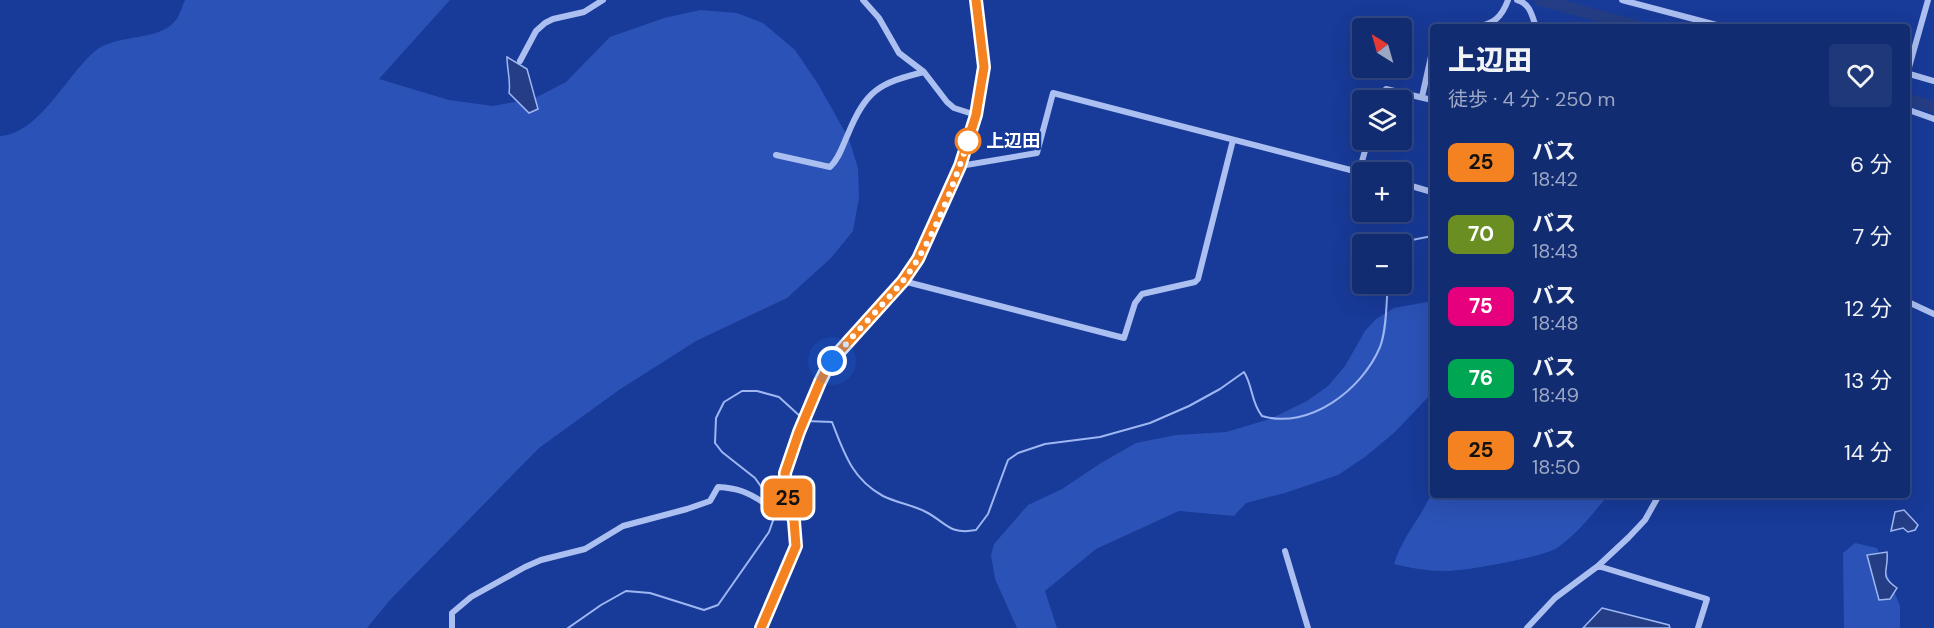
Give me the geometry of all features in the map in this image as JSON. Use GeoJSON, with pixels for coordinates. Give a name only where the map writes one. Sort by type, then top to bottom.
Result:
{"type":"FeatureCollection","features":[{"type":"Feature","properties":{"kind":"street"},"geometry":{"type":"LineString","coordinates":[[520,61],[536,31],[545,23],[584,12],[603,0]]}},
{"type":"Feature","properties":{"kind":"street"},"geometry":{"type":"LineString","coordinates":[[863,0],[879,18],[899,53],[924,72],[954,108],[976,115]]}},
{"type":"Feature","properties":{"kind":"street"},"geometry":{"type":"LineString","coordinates":[[761,628],[796,546],[794,521],[782,494],[785,473],[807,412],[827,368],[903,281],[924,248],[960,166],[976,115],[984,67],[976,0]]}},
{"type":"Feature","properties":{"kind":"street"},"geometry":{"type":"LineString","coordinates":[[1490,24],[1504,12],[1508,0]]}},
{"type":"Feature","properties":{"kind":"street"},"geometry":{"type":"LineString","coordinates":[[1517,0],[1522,1],[1528,7],[1535,24]]}},
{"type":"Feature","properties":{"kind":"street"},"geometry":{"type":"LineString","coordinates":[[1622,0],[1713,24]]}},
{"type":"Feature","properties":{"kind":"street"},"geometry":{"type":"LineString","coordinates":[[1910,64],[1928,0]]}},
{"type":"Feature","properties":{"kind":"street"},"geometry":{"type":"LineString","coordinates":[[1422,97],[1430,61]]}},
{"type":"Feature","properties":{"kind":"street"},"geometry":{"type":"LineString","coordinates":[[776,155],[830,167],[837,158],[849,130],[869,95],[894,80],[924,72]]}},
{"type":"Feature","properties":{"kind":"street"},"geometry":{"type":"LineString","coordinates":[[1910,76],[1934,81]]}},
{"type":"Feature","properties":{"kind":"street"},"geometry":{"type":"LineString","coordinates":[[960,166],[1037,153],[1053,93],[1352,171]]}},
{"type":"Feature","properties":{"kind":"street"},"geometry":{"type":"LineString","coordinates":[[1412,95],[1430,99]]}},
{"type":"Feature","properties":{"kind":"street"},"geometry":{"type":"LineString","coordinates":[[1910,110],[1934,119]]}},
{"type":"Feature","properties":{"kind":"street"},"geometry":{"type":"LineString","coordinates":[[903,281],[1124,338],[1134,303],[1142,294],[1196,282],[1198,279],[1233,140]]}},
{"type":"Feature","properties":{"kind":"street"},"geometry":{"type":"LineString","coordinates":[[1412,186],[1430,191]]}},
{"type":"Feature","properties":{"kind":"street"},"geometry":{"type":"LineString","coordinates":[[1910,303],[1934,314]]}},
{"type":"Feature","properties":{"kind":"street"},"geometry":{"type":"LineString","coordinates":[[452,628],[452,613],[471,597],[507,576],[541,560],[585,549],[623,526],[710,501],[718,487],[736,488],[749,492],[764,503],[782,494]]}},
{"type":"Feature","properties":{"kind":"street"},"geometry":{"type":"LineString","coordinates":[[1527,628],[1555,598],[1598,566],[1645,520],[1657,498]]}},
{"type":"Feature","properties":{"kind":"street"},"geometry":{"type":"LineString","coordinates":[[1285,551],[1308,628]]}},
{"type":"Feature","properties":{"kind":"street"},"geometry":{"type":"LineString","coordinates":[[1598,566],[1707,599],[1698,628]]}},
{"type":"Feature","properties":{"kind":"shaded area"},"geometry":{"type":"Polygon","coordinates":[[[185,0],[450,0],[379,79],[449,100],[493,106],[535,98],[566,82],[610,37],[664,18],[700,10],[737,13],[763,23],[795,50],[818,84],[849,139],[858,168],[859,198],[853,231],[831,258],[787,298],[696,341],[619,390],[539,448],[390,600],[367,628],[0,628],[0,136],[14,133],[39,115],[84,62],[103,46],[168,28],[177,19],[185,0]]]}},
{"type":"Feature","properties":{"kind":"shaded area"},"geometry":{"type":"Polygon","coordinates":[[[507,57],[527,69],[538,109],[529,113],[509,93],[507,57]]]}},
{"type":"Feature","properties":{"kind":"shaded area"},"geometry":{"type":"Polygon","coordinates":[[[1430,301],[1430,395],[1395,432],[1365,457],[1338,475],[1246,503],[1234,516],[1179,511],[1096,549],[1045,591],[1057,628],[1017,628],[995,579],[991,555],[994,544],[1028,505],[1062,489],[1136,443],[1176,435],[1226,432],[1270,419],[1307,401],[1328,386],[1345,366],[1365,331],[1376,319],[1394,308],[1430,301]]]}},
{"type":"Feature","properties":{"kind":"shaded area"},"geometry":{"type":"Polygon","coordinates":[[[1430,496],[1430,498],[1606,498],[1571,536],[1549,552],[1453,571],[1425,570],[1394,564],[1397,554],[1430,496]]]}},
{"type":"Feature","properties":{"kind":"shaded area"},"geometry":{"type":"Polygon","coordinates":[[[1904,510],[1918,525],[1915,530],[1908,532],[1903,528],[1891,531],[1895,512],[1904,510]]]}},
{"type":"Feature","properties":{"kind":"shaded area"},"geometry":{"type":"Polygon","coordinates":[[[1855,543],[1877,548],[1900,606],[1900,628],[1844,628],[1843,553],[1855,543]]]}},
{"type":"Feature","properties":{"kind":"shaded area"},"geometry":{"type":"Polygon","coordinates":[[[1887,552],[1886,576],[1897,588],[1890,599],[1879,600],[1867,555],[1887,552]]]}},
{"type":"Feature","properties":{"kind":"shaded area"},"geometry":{"type":"Polygon","coordinates":[[[1602,608],[1669,625],[1670,628],[1583,628],[1602,608]]]}},
{"type":"Feature","properties":{"kind":"waterway"},"geometry":{"type":"LineString","coordinates":[[1540,0],[1629,24]]}},
{"type":"Feature","properties":{"kind":"waterway"},"geometry":{"type":"LineString","coordinates":[[1910,100],[1934,107]]}},
{"type":"Feature","properties":{"kind":"waterway"},"geometry":{"type":"LineString","coordinates":[[1412,240],[1430,236]]}},
{"type":"Feature","properties":{"kind":"waterway"},"geometry":{"type":"LineString","coordinates":[[806,421],[832,422],[850,464],[872,489],[883,496],[926,512],[954,529],[976,530],[988,514],[1008,460],[1018,453],[1045,444],[1100,437],[1150,423],[1189,406],[1220,389],[1244,372],[1258,411],[1262,416],[1280,419],[1298,417],[1315,412],[1332,403],[1361,378],[1372,363],[1382,340],[1387,294]]}},
{"type":"Feature","properties":{"kind":"waterway"},"geometry":{"type":"LineString","coordinates":[[568,628],[626,591],[650,593],[704,610],[718,605],[769,532],[775,515],[772,502],[755,478],[722,452],[715,443],[716,418],[724,402],[742,391],[757,391],[779,397],[802,418]]}},
{"type":"Feature","properties":{"kind":"bus line","name":"25"},"geometry":{"type":"LineString","coordinates":[[761,628],[796,546],[794,521],[786,492],[785,473],[820,382],[839,352],[903,281],[918,259],[960,166],[976,115],[984,67],[976,0]]}},
{"type":"Feature","properties":{"kind":"place","name":"上辺田"},"geometry":{"type":"Point","coordinates":[968,141]}},
{"type":"Feature","properties":{"kind":"route"},"geometry":{"type":"LineString","coordinates":[[832,361],[903,281],[918,259],[960,166],[968,141]]}}]}
